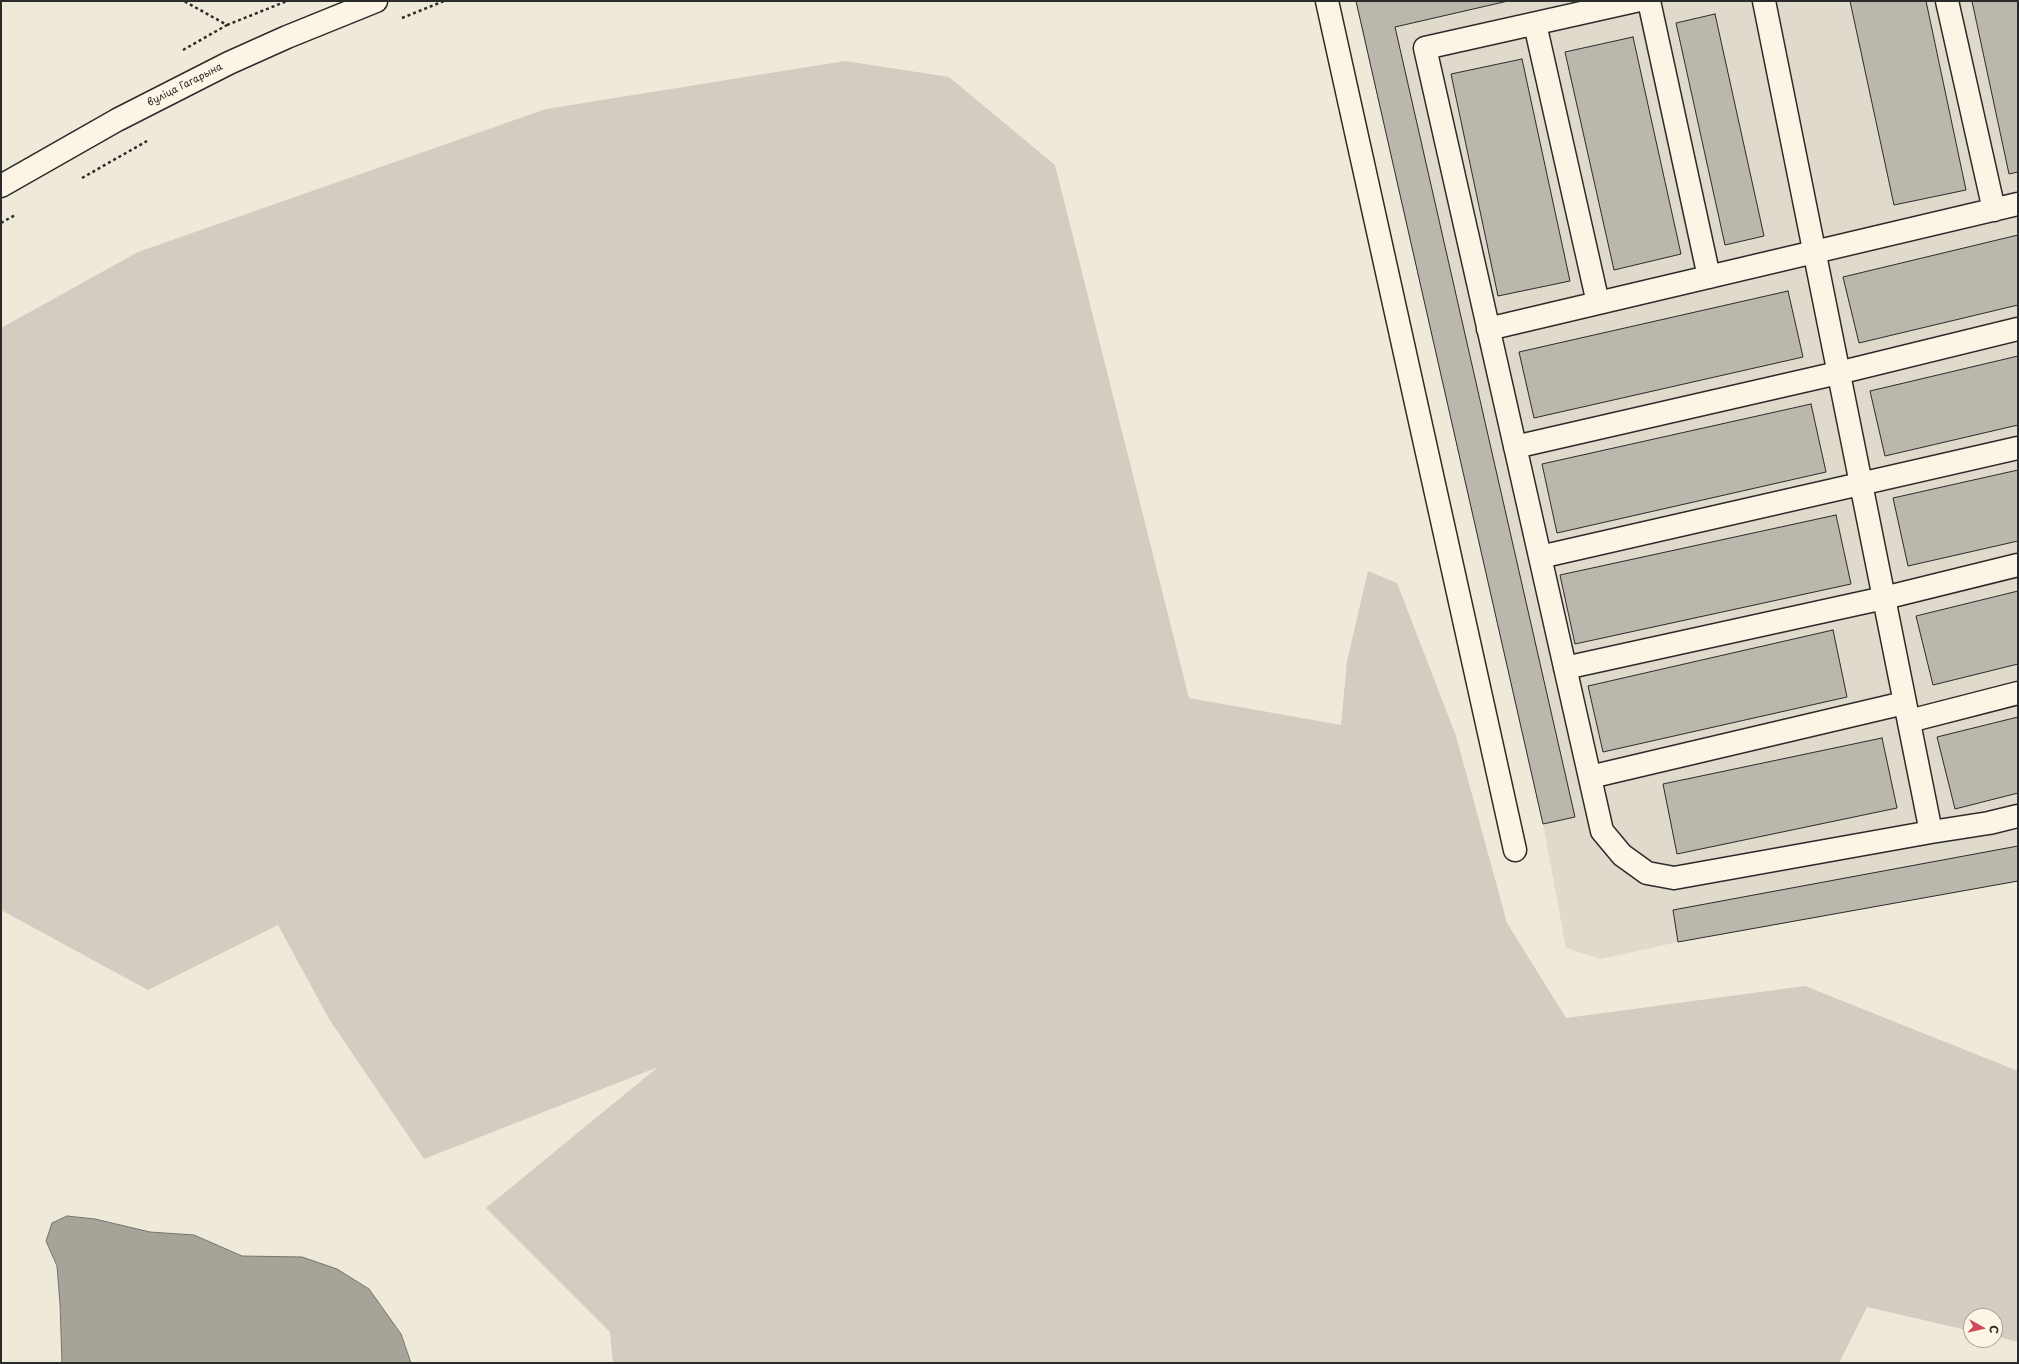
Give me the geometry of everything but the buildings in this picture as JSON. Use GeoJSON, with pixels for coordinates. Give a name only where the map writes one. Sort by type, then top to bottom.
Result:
{"type":"FeatureCollection","features":[{"type":"Feature","properties":{"kind":"main road","name":"вуліца Гагарына"},"geometry":{"type":"LineString","coordinates":[[1,186],[117,120],[228,63],[376,1]]}},
{"type":"Feature","properties":{"kind":"main road"},"geometry":{"type":"LineString","coordinates":[[1327,1],[1515,850]]}},
{"type":"Feature","properties":{"kind":"main road"},"geometry":{"type":"LineString","coordinates":[[1635,1],[1425,48],[1602,830],[1622,855],[1647,873],[1674,878],[1989,823],[2018,816]]}},
{"type":"Feature","properties":{"kind":"main road"},"geometry":{"type":"LineString","coordinates":[[1649,1],[1709,277]]}},
{"type":"Feature","properties":{"kind":"main road"},"geometry":{"type":"LineString","coordinates":[[1764,1],[1931,832]]}},
{"type":"Feature","properties":{"kind":"main road"},"geometry":{"type":"LineString","coordinates":[[1947,1],[1994,210]]}},
{"type":"Feature","properties":{"kind":"main road"},"geometry":{"type":"LineString","coordinates":[[1535,24],[1598,303]]}},
{"type":"Feature","properties":{"kind":"main road"},"geometry":{"type":"LineString","coordinates":[[1488,330],[2018,204]]}},
{"type":"Feature","properties":{"kind":"main road"},"geometry":{"type":"LineString","coordinates":[[1515,447],[2018,330]]}},
{"type":"Feature","properties":{"kind":"main road"},"geometry":{"type":"LineString","coordinates":[[1540,557],[2018,448]]}},
{"type":"Feature","properties":{"kind":"main road"},"geometry":{"type":"LineString","coordinates":[[1566,668],[1884,598],[2018,564]]}},
{"type":"Feature","properties":{"kind":"main road"},"geometry":{"type":"LineString","coordinates":[[1590,777],[1907,712],[2018,693]]}},
{"type":"Feature","properties":{"kind":"path"},"geometry":{"type":"LineString","coordinates":[[184,1],[227,25]]}},
{"type":"Feature","properties":{"kind":"path"},"geometry":{"type":"LineString","coordinates":[[179,52],[227,25],[287,1]]}},
{"type":"Feature","properties":{"kind":"path"},"geometry":{"type":"LineString","coordinates":[[397,19],[444,1]]}},
{"type":"Feature","properties":{"kind":"path"},"geometry":{"type":"LineString","coordinates":[[77,180],[152,138]]}},
{"type":"Feature","properties":{"kind":"path"},"geometry":{"type":"LineString","coordinates":[[1,223],[22,211]]}},
{"type":"Feature","properties":{"kind":"shaded area"},"geometry":{"type":"Polygon","coordinates":[[[1356,1],[2018,1],[2018,881],[1678,942],[1601,959],[1566,948],[1543,824],[1356,1]]]}},
{"type":"Feature","properties":{"kind":"shaded area"},"geometry":{"type":"Polygon","coordinates":[[[845,61],[949,77],[1055,165],[1189,698],[1341,725],[1347,661],[1368,571],[1397,583],[1456,736],[1507,923],[1566,1018],[1805,986],[2018,1071],[2018,1342],[2003,1338],[2003,1308],[1963,1308],[1963,1329],[1867,1307],[1839,1363],[613,1363],[610,1332],[486,1208],[658,1067],[424,1159],[329,1019],[278,925],[148,990],[1,910],[1,328],[138,252],[546,109],[845,61]]]}},
{"type":"Feature","properties":{"kind":"shaded area"},"geometry":{"type":"Polygon","coordinates":[[[67,1216],[95,1219],[150,1232],[194,1235],[242,1256],[302,1257],[337,1269],[369,1289],[401,1334],[411,1363],[62,1363],[57,1266],[46,1241],[52,1223],[67,1216]]]}}]}
